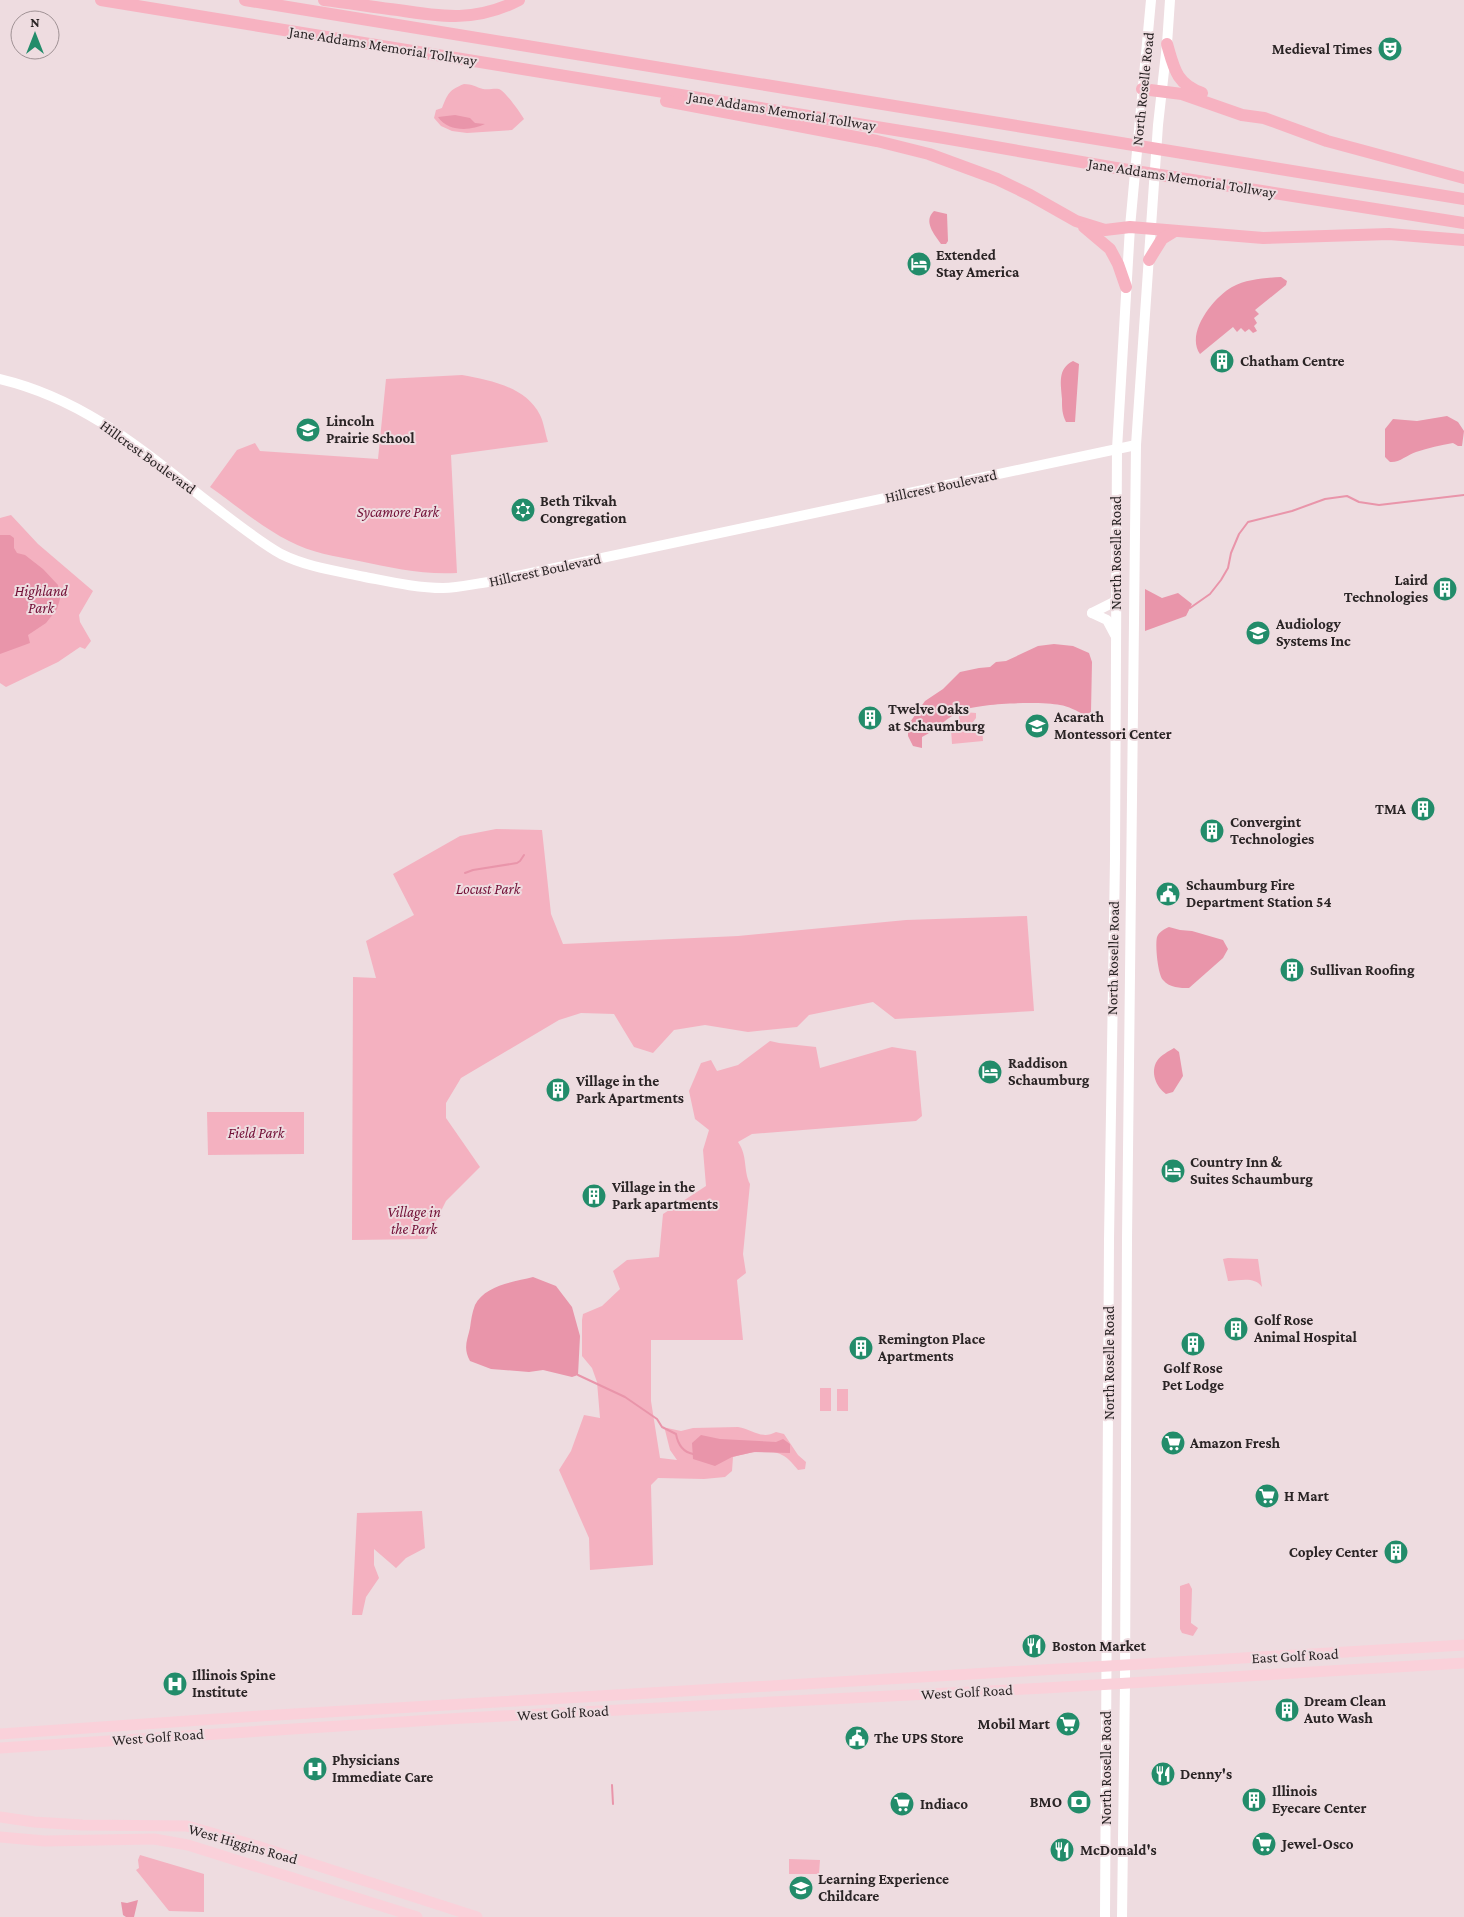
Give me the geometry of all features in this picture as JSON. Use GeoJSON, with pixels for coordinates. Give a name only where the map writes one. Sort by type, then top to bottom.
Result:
{"type":"FeatureCollection","features":[{"type":"Feature","properties":{"kind":"highway","name":"Jane Addams Memorial Tollway"},"geometry":{"type":"LineString","coordinates":[[101,0],[1116,168],[1464,223]]}},
{"type":"Feature","properties":{"kind":"highway","name":"Jane Addams Memorial Tollway"},"geometry":{"type":"LineString","coordinates":[[245,0],[1464,200]]}},
{"type":"Feature","properties":{"kind":"highway"},"geometry":{"type":"LineString","coordinates":[[324,0],[450,17],[482,14],[504,8],[519,0]]}},
{"type":"Feature","properties":{"kind":"highway"},"geometry":{"type":"LineString","coordinates":[[1167,44],[1177,75],[1189,87],[1251,109],[1264,118]]}},
{"type":"Feature","properties":{"kind":"highway"},"geometry":{"type":"LineString","coordinates":[[584,79],[649,98],[877,141],[929,154],[997,179],[1076,221],[1110,249],[1118,264],[1126,287]]}},
{"type":"Feature","properties":{"kind":"highway"},"geometry":{"type":"LineString","coordinates":[[1142,89],[1182,94],[1242,115],[1264,118],[1327,141],[1464,178]]}},
{"type":"Feature","properties":{"kind":"highway"},"geometry":{"type":"LineString","coordinates":[[1076,221],[1105,230],[1130,227],[1263,238],[1389,234],[1464,240]]}},
{"type":"Feature","properties":{"kind":"highway"},"geometry":{"type":"LineString","coordinates":[[1149,260],[1162,239],[1175,231]]}},
{"type":"Feature","properties":{"kind":"main road","name":"North Roselle Road"},"geometry":{"type":"LineString","coordinates":[[1105,1917],[1109,1495],[1109,1240],[1115,848],[1117,449],[1130,227],[1134,196],[1138,126],[1152,0]]}},
{"type":"Feature","properties":{"kind":"main road","name":"North Roselle Road"},"geometry":{"type":"LineString","coordinates":[[1122,1917],[1127,1212],[1136,445],[1158,125],[1170,0]]}},
{"type":"Feature","properties":{"kind":"main road","name":"Hillcrest Boulevard"},"geometry":{"type":"LineString","coordinates":[[0,379],[48,394],[90,414],[154,459],[258,539],[282,554],[314,566],[401,584],[432,588],[458,588],[488,582],[1136,445]]}},
{"type":"Feature","properties":{"kind":"main road"},"geometry":{"type":"LineString","coordinates":[[1116,601],[1092,613],[1107,620],[1116,637]]}},
{"type":"Feature","properties":{"kind":"main road","name":"East Golf Road"},"geometry":{"type":"LineString","coordinates":[[1125,1665],[1464,1645]]}},
{"type":"Feature","properties":{"kind":"main road","name":"East Golf Road"},"geometry":{"type":"LineString","coordinates":[[1125,1683],[1376,1670],[1464,1663]]}},
{"type":"Feature","properties":{"kind":"main road","name":"West Golf Road"},"geometry":{"type":"LineString","coordinates":[[0,1734],[260,1716],[1125,1665]]}},
{"type":"Feature","properties":{"kind":"main road","name":"West Golf Road"},"geometry":{"type":"LineString","coordinates":[[0,1748],[464,1718],[1125,1683]]}},
{"type":"Feature","properties":{"kind":"main road","name":"West Higgins Road"},"geometry":{"type":"LineString","coordinates":[[0,1817],[34,1822],[82,1825],[187,1826],[257,1846],[477,1917]]}},
{"type":"Feature","properties":{"kind":"main road","name":"West Higgins Road"},"geometry":{"type":"LineString","coordinates":[[0,1837],[45,1841],[154,1839],[172,1841],[252,1864],[417,1917]]}},
{"type":"Feature","properties":{"kind":"green space"},"geometry":{"type":"Polygon","coordinates":[[[464,84],[483,89],[499,89],[516,107],[524,119],[512,130],[467,133],[452,131],[441,126],[434,118],[436,110],[442,108],[452,90],[464,84]]]}},
{"type":"Feature","properties":{"kind":"green space","name":"Sycamore Park"},"geometry":{"type":"Polygon","coordinates":[[[462,375],[495,382],[517,391],[526,398],[534,405],[543,421],[548,442],[451,455],[457,573],[432,573],[408,570],[314,551],[289,541],[268,529],[210,487],[237,450],[255,443],[260,451],[378,459],[386,379],[462,375]]]}},
{"type":"Feature","properties":{"kind":"green space","name":"Highland Park"},"geometry":{"type":"Polygon","coordinates":[[[11,515],[38,544],[93,591],[79,615],[80,622],[91,641],[85,649],[80,647],[58,662],[6,687],[0,683],[0,518],[11,515]]]}},
{"type":"Feature","properties":{"kind":"green space"},"geometry":{"type":"Polygon","coordinates":[[[964,712],[976,713],[976,718],[969,727],[959,725],[959,716],[964,712]]]}},
{"type":"Feature","properties":{"kind":"green space"},"geometry":{"type":"Polygon","coordinates":[[[982,727],[983,741],[952,744],[951,729],[982,727]]]}},
{"type":"Feature","properties":{"kind":"green space"},"geometry":{"type":"Polygon","coordinates":[[[496,829],[542,830],[551,914],[563,944],[738,936],[906,920],[1027,916],[1034,1011],[895,1019],[873,1002],[809,1015],[797,1027],[748,1032],[705,1025],[674,1030],[653,1053],[634,1047],[614,1014],[581,1013],[559,1020],[461,1078],[446,1103],[446,1118],[480,1167],[446,1201],[427,1239],[352,1240],[353,977],[376,978],[366,941],[414,915],[393,874],[460,836],[496,829]]]}},
{"type":"Feature","properties":{"kind":"green space"},"geometry":{"type":"Polygon","coordinates":[[[770,1041],[816,1047],[820,1068],[892,1047],[916,1051],[922,1116],[916,1121],[752,1134],[738,1142],[743,1152],[750,1184],[743,1254],[746,1273],[737,1280],[743,1340],[651,1340],[651,1401],[660,1458],[677,1460],[670,1450],[665,1430],[667,1428],[681,1431],[693,1428],[738,1427],[766,1435],[776,1432],[784,1434],[798,1455],[806,1462],[805,1469],[798,1470],[784,1456],[765,1451],[733,1457],[732,1471],[725,1477],[704,1479],[658,1478],[651,1485],[653,1565],[590,1570],[589,1538],[559,1470],[571,1451],[584,1415],[600,1418],[597,1382],[592,1368],[582,1356],[583,1314],[602,1306],[620,1289],[613,1271],[627,1260],[659,1257],[663,1214],[706,1186],[703,1150],[709,1130],[695,1119],[689,1091],[701,1063],[711,1060],[717,1071],[738,1065],[770,1041]]]}},
{"type":"Feature","properties":{"kind":"green space","name":"Field Park"},"geometry":{"type":"Polygon","coordinates":[[[207,1112],[304,1112],[304,1154],[208,1155],[207,1112]]]}},
{"type":"Feature","properties":{"kind":"green space"},"geometry":{"type":"Polygon","coordinates":[[[1223,1259],[1258,1259],[1262,1287],[1251,1280],[1228,1281],[1223,1259]]]}},
{"type":"Feature","properties":{"kind":"green space"},"geometry":{"type":"Polygon","coordinates":[[[820,1388],[831,1388],[831,1411],[820,1411],[820,1388]]]}},
{"type":"Feature","properties":{"kind":"green space"},"geometry":{"type":"Polygon","coordinates":[[[837,1389],[848,1389],[848,1411],[837,1411],[837,1389]]]}},
{"type":"Feature","properties":{"kind":"green space"},"geometry":{"type":"Polygon","coordinates":[[[422,1511],[425,1548],[406,1558],[396,1568],[374,1549],[374,1565],[379,1578],[366,1597],[362,1615],[352,1615],[357,1513],[422,1511]]]}},
{"type":"Feature","properties":{"kind":"green space"},"geometry":{"type":"Polygon","coordinates":[[[1189,1583],[1192,1589],[1191,1623],[1198,1628],[1193,1636],[1182,1633],[1180,1629],[1180,1586],[1189,1583]]]}},
{"type":"Feature","properties":{"kind":"green space"},"geometry":{"type":"Polygon","coordinates":[[[140,1855],[204,1874],[204,1912],[169,1911],[136,1870],[139,1868],[138,1860],[140,1855]]]}},
{"type":"Feature","properties":{"kind":"green space"},"geometry":{"type":"Polygon","coordinates":[[[789,1859],[820,1860],[819,1874],[789,1874],[789,1859]]]}},
{"type":"Feature","properties":{"kind":"shaded area"},"geometry":{"type":"Polygon","coordinates":[[[455,115],[470,118],[475,123],[485,124],[473,128],[460,129],[442,122],[438,117],[455,115]]]}},
{"type":"Feature","properties":{"kind":"shaded area"},"geometry":{"type":"Polygon","coordinates":[[[934,211],[947,214],[948,241],[946,244],[941,244],[931,228],[929,219],[934,211]]]}},
{"type":"Feature","properties":{"kind":"shaded area"},"geometry":{"type":"Polygon","coordinates":[[[1281,277],[1287,281],[1286,285],[1255,310],[1259,314],[1254,318],[1257,323],[1254,326],[1257,331],[1253,333],[1249,329],[1245,332],[1241,328],[1237,332],[1233,327],[1200,354],[1196,346],[1199,326],[1217,299],[1232,287],[1244,282],[1262,278],[1281,277]]]}},
{"type":"Feature","properties":{"kind":"shaded area"},"geometry":{"type":"Polygon","coordinates":[[[1073,361],[1079,364],[1075,422],[1066,422],[1063,411],[1061,377],[1064,368],[1073,361]]]}},
{"type":"Feature","properties":{"kind":"shaded area"},"geometry":{"type":"Polygon","coordinates":[[[1447,416],[1458,422],[1464,431],[1462,446],[1453,443],[1434,447],[1393,462],[1390,462],[1385,457],[1385,429],[1393,419],[1417,421],[1447,416]]]}},
{"type":"Feature","properties":{"kind":"shaded area"},"geometry":{"type":"Polygon","coordinates":[[[0,535],[10,535],[14,538],[14,548],[17,553],[25,555],[43,569],[58,585],[60,599],[57,609],[46,623],[28,635],[30,643],[0,654],[0,535]]]}},
{"type":"Feature","properties":{"kind":"shaded area"},"geometry":{"type":"Polygon","coordinates":[[[1145,589],[1162,598],[1178,593],[1192,604],[1186,616],[1145,631],[1145,589]]]}},
{"type":"Feature","properties":{"kind":"shaded area"},"geometry":{"type":"Polygon","coordinates":[[[1054,644],[1073,646],[1089,653],[1092,662],[1091,712],[1085,715],[1063,706],[1039,703],[997,704],[972,708],[952,716],[922,737],[922,748],[913,746],[908,736],[908,725],[925,701],[943,689],[960,672],[990,667],[996,662],[1006,661],[1038,646],[1054,644]]]}},
{"type":"Feature","properties":{"kind":"shaded area"},"geometry":{"type":"Polygon","coordinates":[[[1169,927],[1223,940],[1228,949],[1223,958],[1189,988],[1172,986],[1161,977],[1157,960],[1157,937],[1169,927]]]}},
{"type":"Feature","properties":{"kind":"shaded area"},"geometry":{"type":"Polygon","coordinates":[[[1174,1048],[1179,1052],[1183,1076],[1173,1092],[1166,1094],[1155,1079],[1154,1070],[1157,1061],[1174,1048]]]}},
{"type":"Feature","properties":{"kind":"shaded area"},"geometry":{"type":"Polygon","coordinates":[[[533,1277],[556,1286],[572,1307],[580,1336],[578,1375],[572,1377],[543,1370],[529,1372],[491,1369],[470,1361],[466,1348],[467,1341],[473,1311],[480,1298],[501,1285],[533,1277]]]}},
{"type":"Feature","properties":{"kind":"shaded area"},"geometry":{"type":"Polygon","coordinates":[[[701,1435],[720,1439],[776,1442],[783,1439],[790,1444],[790,1453],[754,1452],[732,1457],[715,1466],[693,1459],[692,1443],[701,1435]]]}},
{"type":"Feature","properties":{"kind":"shaded area"},"geometry":{"type":"Polygon","coordinates":[[[138,1900],[134,1917],[123,1915],[121,1902],[127,1903],[138,1900]]]}},
{"type":"Feature","properties":{"kind":"waterway"},"geometry":{"type":"LineString","coordinates":[[1190,608],[1210,594],[1221,580],[1228,568],[1231,553],[1239,534],[1248,522],[1292,511],[1325,499],[1347,496],[1359,502],[1379,505],[1464,495]]}},
{"type":"Feature","properties":{"kind":"waterway"},"geometry":{"type":"LineString","coordinates":[[465,873],[517,863],[524,855]]}},
{"type":"Feature","properties":{"kind":"waterway"},"geometry":{"type":"LineString","coordinates":[[578,1375],[625,1397],[657,1419],[662,1427],[676,1434],[681,1447],[686,1452],[693,1454]]}},
{"type":"Feature","properties":{"kind":"waterway"},"geometry":{"type":"LineString","coordinates":[[612,1785],[613,1804]]}},
{"type":"Feature","properties":{"kind":"place","name":"Medieval Times"},"geometry":{"type":"Point","coordinates":[1390,49]}},
{"type":"Feature","properties":{"kind":"place","name":"Extended Stay America"},"geometry":{"type":"Point","coordinates":[919,264]}},
{"type":"Feature","properties":{"kind":"place","name":"Chatham Centre"},"geometry":{"type":"Point","coordinates":[1222,361]}},
{"type":"Feature","properties":{"kind":"place","name":"Lincoln Prairie School"},"geometry":{"type":"Point","coordinates":[308,430]}},
{"type":"Feature","properties":{"kind":"place","name":"Beth Tikvah Congregation"},"geometry":{"type":"Point","coordinates":[523,510]}},
{"type":"Feature","properties":{"kind":"place","name":"Laird Technologies"},"geometry":{"type":"Point","coordinates":[1445,589]}},
{"type":"Feature","properties":{"kind":"place","name":"Audiology Systems Inc"},"geometry":{"type":"Point","coordinates":[1258,633]}},
{"type":"Feature","properties":{"kind":"place","name":"Twelve Oaks at Schaumburg"},"geometry":{"type":"Point","coordinates":[870,718]}},
{"type":"Feature","properties":{"kind":"place","name":"Acarath Montessori Center"},"geometry":{"type":"Point","coordinates":[1037,726]}},
{"type":"Feature","properties":{"kind":"place","name":"TMA"},"geometry":{"type":"Point","coordinates":[1423,809]}},
{"type":"Feature","properties":{"kind":"place","name":"Convergint Technologies"},"geometry":{"type":"Point","coordinates":[1212,831]}},
{"type":"Feature","properties":{"kind":"place","name":"Schaumburg Fire Department Station 54"},"geometry":{"type":"Point","coordinates":[1168,894]}},
{"type":"Feature","properties":{"kind":"place","name":"Sullivan Roofing"},"geometry":{"type":"Point","coordinates":[1292,970]}},
{"type":"Feature","properties":{"kind":"place","name":"Raddison Schaumburg"},"geometry":{"type":"Point","coordinates":[990,1072]}},
{"type":"Feature","properties":{"kind":"place","name":"Village in the Park Apartments"},"geometry":{"type":"Point","coordinates":[558,1090]}},
{"type":"Feature","properties":{"kind":"place","name":"Country Inn & Suites Schaumburg"},"geometry":{"type":"Point","coordinates":[1173,1171]}},
{"type":"Feature","properties":{"kind":"place","name":"Village in the Park apartments"},"geometry":{"type":"Point","coordinates":[594,1196]}},
{"type":"Feature","properties":{"kind":"place","name":"Golf Rose Animal Hospital"},"geometry":{"type":"Point","coordinates":[1236,1329]}},
{"type":"Feature","properties":{"kind":"place","name":"Golf Rose Pet Lodge"},"geometry":{"type":"Point","coordinates":[1193,1344]}},
{"type":"Feature","properties":{"kind":"place","name":"Remington Place Apartments"},"geometry":{"type":"Point","coordinates":[861,1348]}},
{"type":"Feature","properties":{"kind":"place","name":"Amazon Fresh"},"geometry":{"type":"Point","coordinates":[1173,1443]}},
{"type":"Feature","properties":{"kind":"place","name":"H Mart"},"geometry":{"type":"Point","coordinates":[1267,1496]}},
{"type":"Feature","properties":{"kind":"place","name":"Copley Center"},"geometry":{"type":"Point","coordinates":[1396,1552]}},
{"type":"Feature","properties":{"kind":"place","name":"Boston Market"},"geometry":{"type":"Point","coordinates":[1034,1646]}},
{"type":"Feature","properties":{"kind":"place","name":"Illinois Spine Institute"},"geometry":{"type":"Point","coordinates":[175,1684]}},
{"type":"Feature","properties":{"kind":"place","name":"Dream Clean Auto Wash"},"geometry":{"type":"Point","coordinates":[1287,1710]}},
{"type":"Feature","properties":{"kind":"place","name":"Mobil Mart"},"geometry":{"type":"Point","coordinates":[1068,1724]}},
{"type":"Feature","properties":{"kind":"place","name":"The UPS Store"},"geometry":{"type":"Point","coordinates":[857,1738]}},
{"type":"Feature","properties":{"kind":"place","name":"Physicians Immediate Care"},"geometry":{"type":"Point","coordinates":[315,1769]}},
{"type":"Feature","properties":{"kind":"place","name":"Denny's"},"geometry":{"type":"Point","coordinates":[1163,1774]}},
{"type":"Feature","properties":{"kind":"place","name":"Illinois Eyecare Center"},"geometry":{"type":"Point","coordinates":[1254,1800]}},
{"type":"Feature","properties":{"kind":"place","name":"BMO"},"geometry":{"type":"Point","coordinates":[1079,1802]}},
{"type":"Feature","properties":{"kind":"place","name":"Indiaco"},"geometry":{"type":"Point","coordinates":[902,1804]}},
{"type":"Feature","properties":{"kind":"place","name":"Jewel-Osco"},"geometry":{"type":"Point","coordinates":[1264,1844]}},
{"type":"Feature","properties":{"kind":"place","name":"McDonald's"},"geometry":{"type":"Point","coordinates":[1062,1850]}},
{"type":"Feature","properties":{"kind":"place","name":"Learning Experience Childcare"},"geometry":{"type":"Point","coordinates":[801,1888]}},
{"type":"Feature","properties":{"kind":"park label","name":"Locust Park"},"geometry":{"type":"Point","coordinates":[488,889]}},
{"type":"Feature","properties":{"kind":"park label","name":"Village in the Park"},"geometry":{"type":"Point","coordinates":[414,1220]}}]}
